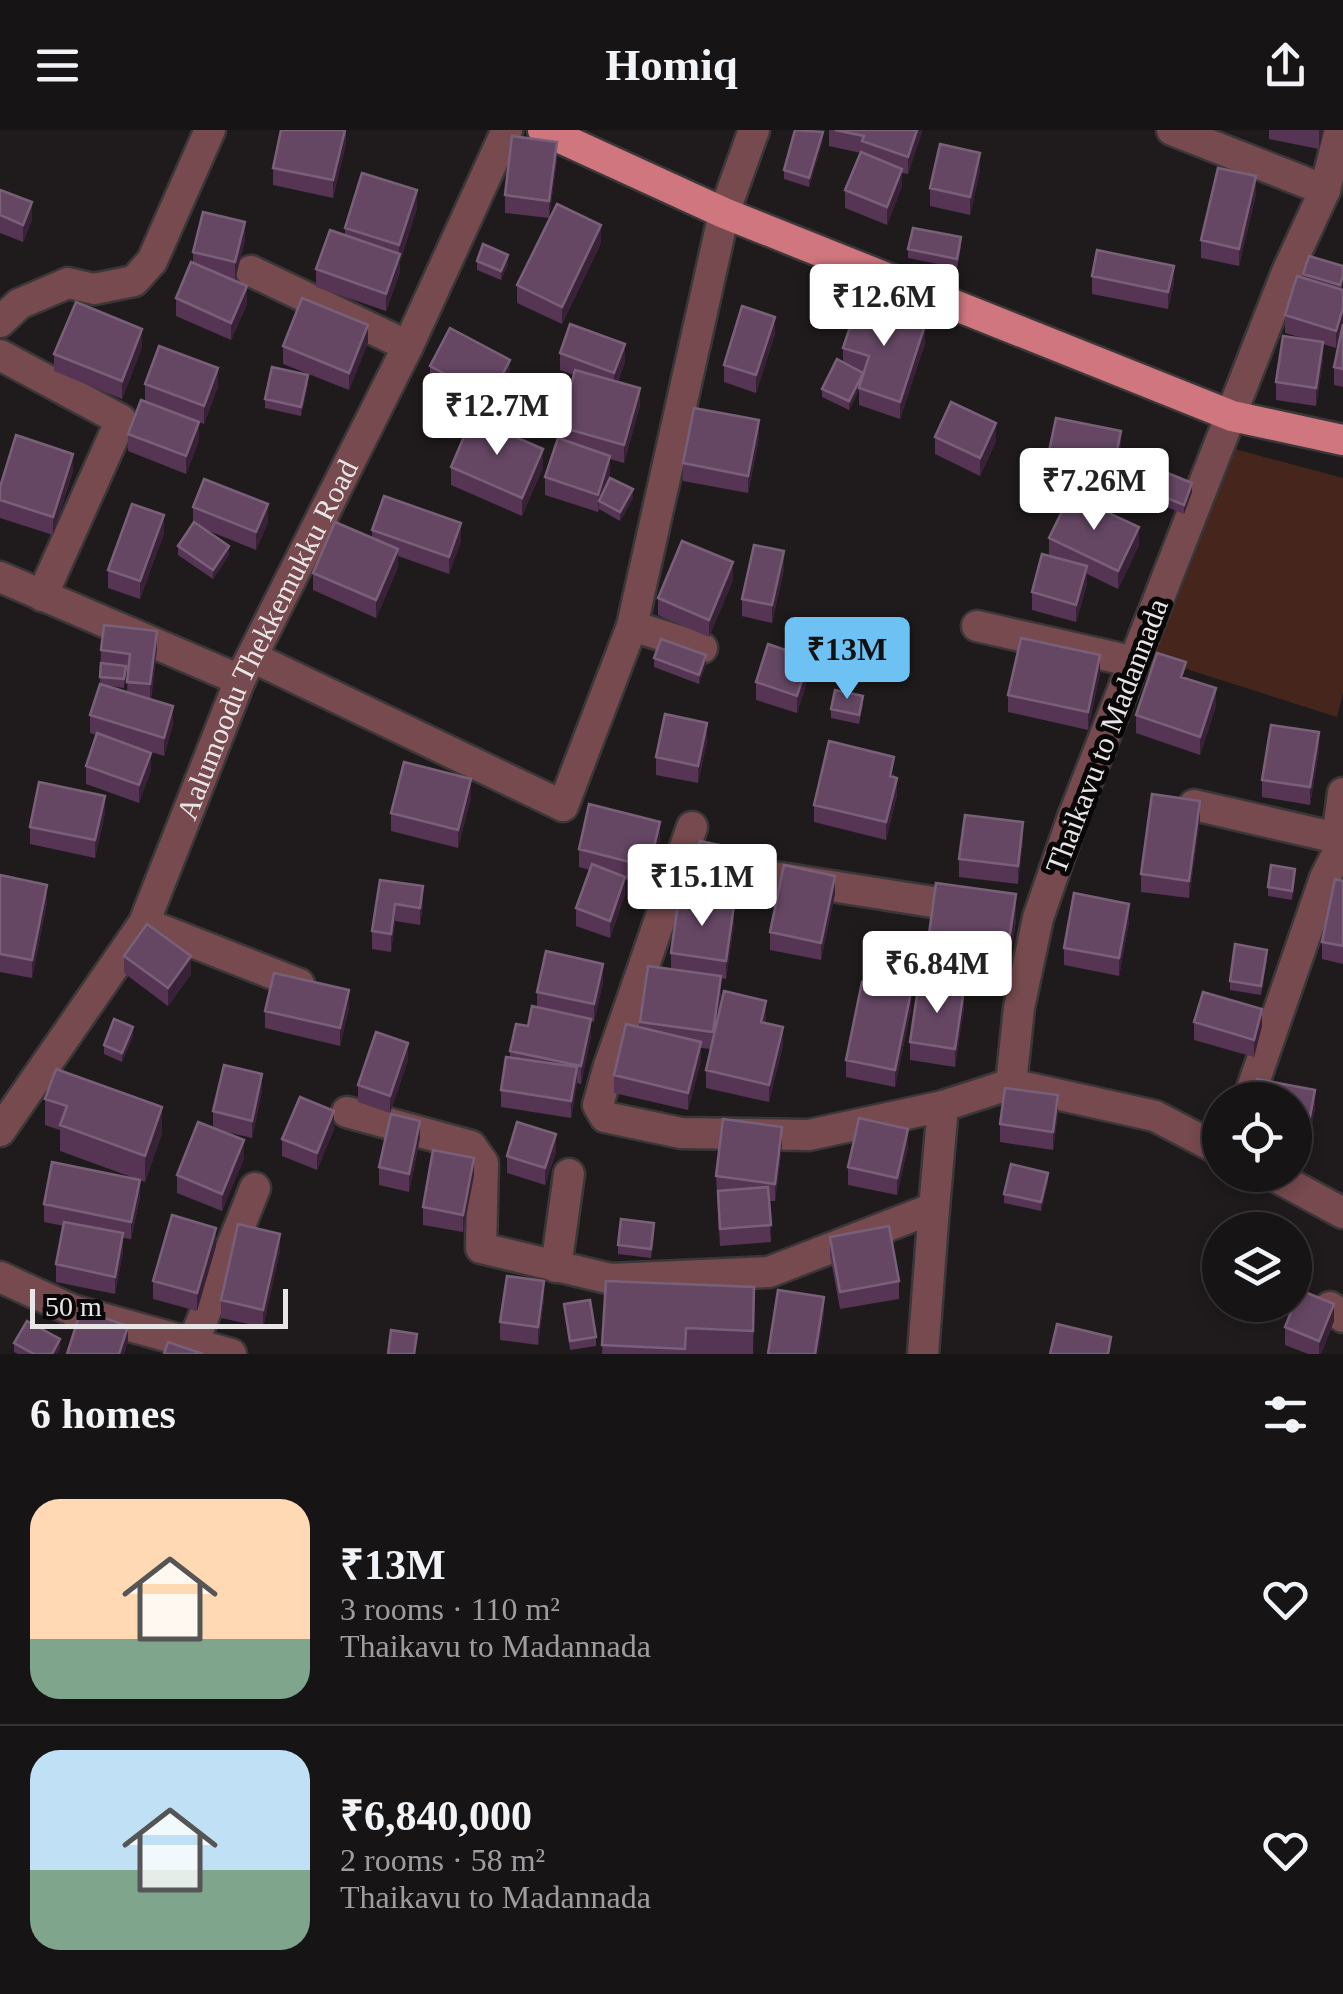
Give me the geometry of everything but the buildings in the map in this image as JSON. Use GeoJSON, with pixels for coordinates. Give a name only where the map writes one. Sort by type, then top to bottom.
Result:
{"type":"FeatureCollection","features":[{"type":"Feature","properties":{"kind":"main road"},"geometry":{"type":"LineString","coordinates":[[558,133],[724,213],[1232,416],[1343,440]]}},
{"type":"Feature","properties":{"kind":"street"},"geometry":{"type":"LineString","coordinates":[[0,322],[19,304],[68,283],[94,289],[134,281],[152,261],[210,130]]}},
{"type":"Feature","properties":{"kind":"street","name":"Aalumoodu Thekkemukku Road"},"geometry":{"type":"LineString","coordinates":[[0,1131],[144,923],[246,669],[408,346],[507,130]]}},
{"type":"Feature","properties":{"kind":"street"},"geometry":{"type":"LineString","coordinates":[[0,578],[246,669],[563,806],[632,626],[724,213],[754,130]]}},
{"type":"Feature","properties":{"kind":"street"},"geometry":{"type":"LineString","coordinates":[[1172,130],[1325,190]]}},
{"type":"Feature","properties":{"kind":"street","name":"Thaikavu to Madannada"},"geometry":{"type":"LineString","coordinates":[[1012,1084],[1019,1008],[1038,918],[1073,817],[1299,242],[1325,190],[1340,130]]}},
{"type":"Feature","properties":{"kind":"street"},"geometry":{"type":"LineString","coordinates":[[251,271],[408,346]]}},
{"type":"Feature","properties":{"kind":"street"},"geometry":{"type":"LineString","coordinates":[[0,356],[120,420],[42,596]]}},
{"type":"Feature","properties":{"kind":"street"},"geometry":{"type":"LineString","coordinates":[[632,626],[702,648]]}},
{"type":"Feature","properties":{"kind":"street"},"geometry":{"type":"LineString","coordinates":[[977,626],[1135,662]]}},
{"type":"Feature","properties":{"kind":"street"},"geometry":{"type":"LineString","coordinates":[[1254,1082],[1326,878],[1339,855],[1343,793]]}},
{"type":"Feature","properties":{"kind":"street"},"geometry":{"type":"LineString","coordinates":[[1194,805],[1339,855]]}},
{"type":"Feature","properties":{"kind":"street"},"geometry":{"type":"LineString","coordinates":[[692,827],[608,1069],[598,1106],[605,1117],[681,1133],[808,1134],[943,1106],[1012,1084],[1154,1116],[1202,1141]]}},
{"type":"Feature","properties":{"kind":"street"},"geometry":{"type":"LineString","coordinates":[[774,877],[1038,918]]}},
{"type":"Feature","properties":{"kind":"street"},"geometry":{"type":"LineString","coordinates":[[144,923],[299,984]]}},
{"type":"Feature","properties":{"kind":"street"},"geometry":{"type":"LineString","coordinates":[[923,1354],[943,1106]]}},
{"type":"Feature","properties":{"kind":"street"},"geometry":{"type":"LineString","coordinates":[[346,1112],[471,1146],[483,1163],[481,1248],[610,1279],[768,1272],[934,1208]]}},
{"type":"Feature","properties":{"kind":"street"},"geometry":{"type":"LineString","coordinates":[[556,1267],[569,1174]]}},
{"type":"Feature","properties":{"kind":"street"},"geometry":{"type":"LineString","coordinates":[[192,1343],[255,1188]]}},
{"type":"Feature","properties":{"kind":"street"},"geometry":{"type":"LineString","coordinates":[[1304,1192],[1343,1213]]}},
{"type":"Feature","properties":{"kind":"street"},"geometry":{"type":"LineString","coordinates":[[0,1277],[72,1310],[231,1354]]}},
{"type":"Feature","properties":{"kind":"shaded area"},"geometry":{"type":"Polygon","coordinates":[[[1235,449],[1343,478],[1343,693],[1337,717],[1152,658],[1235,449]]]}}]}
